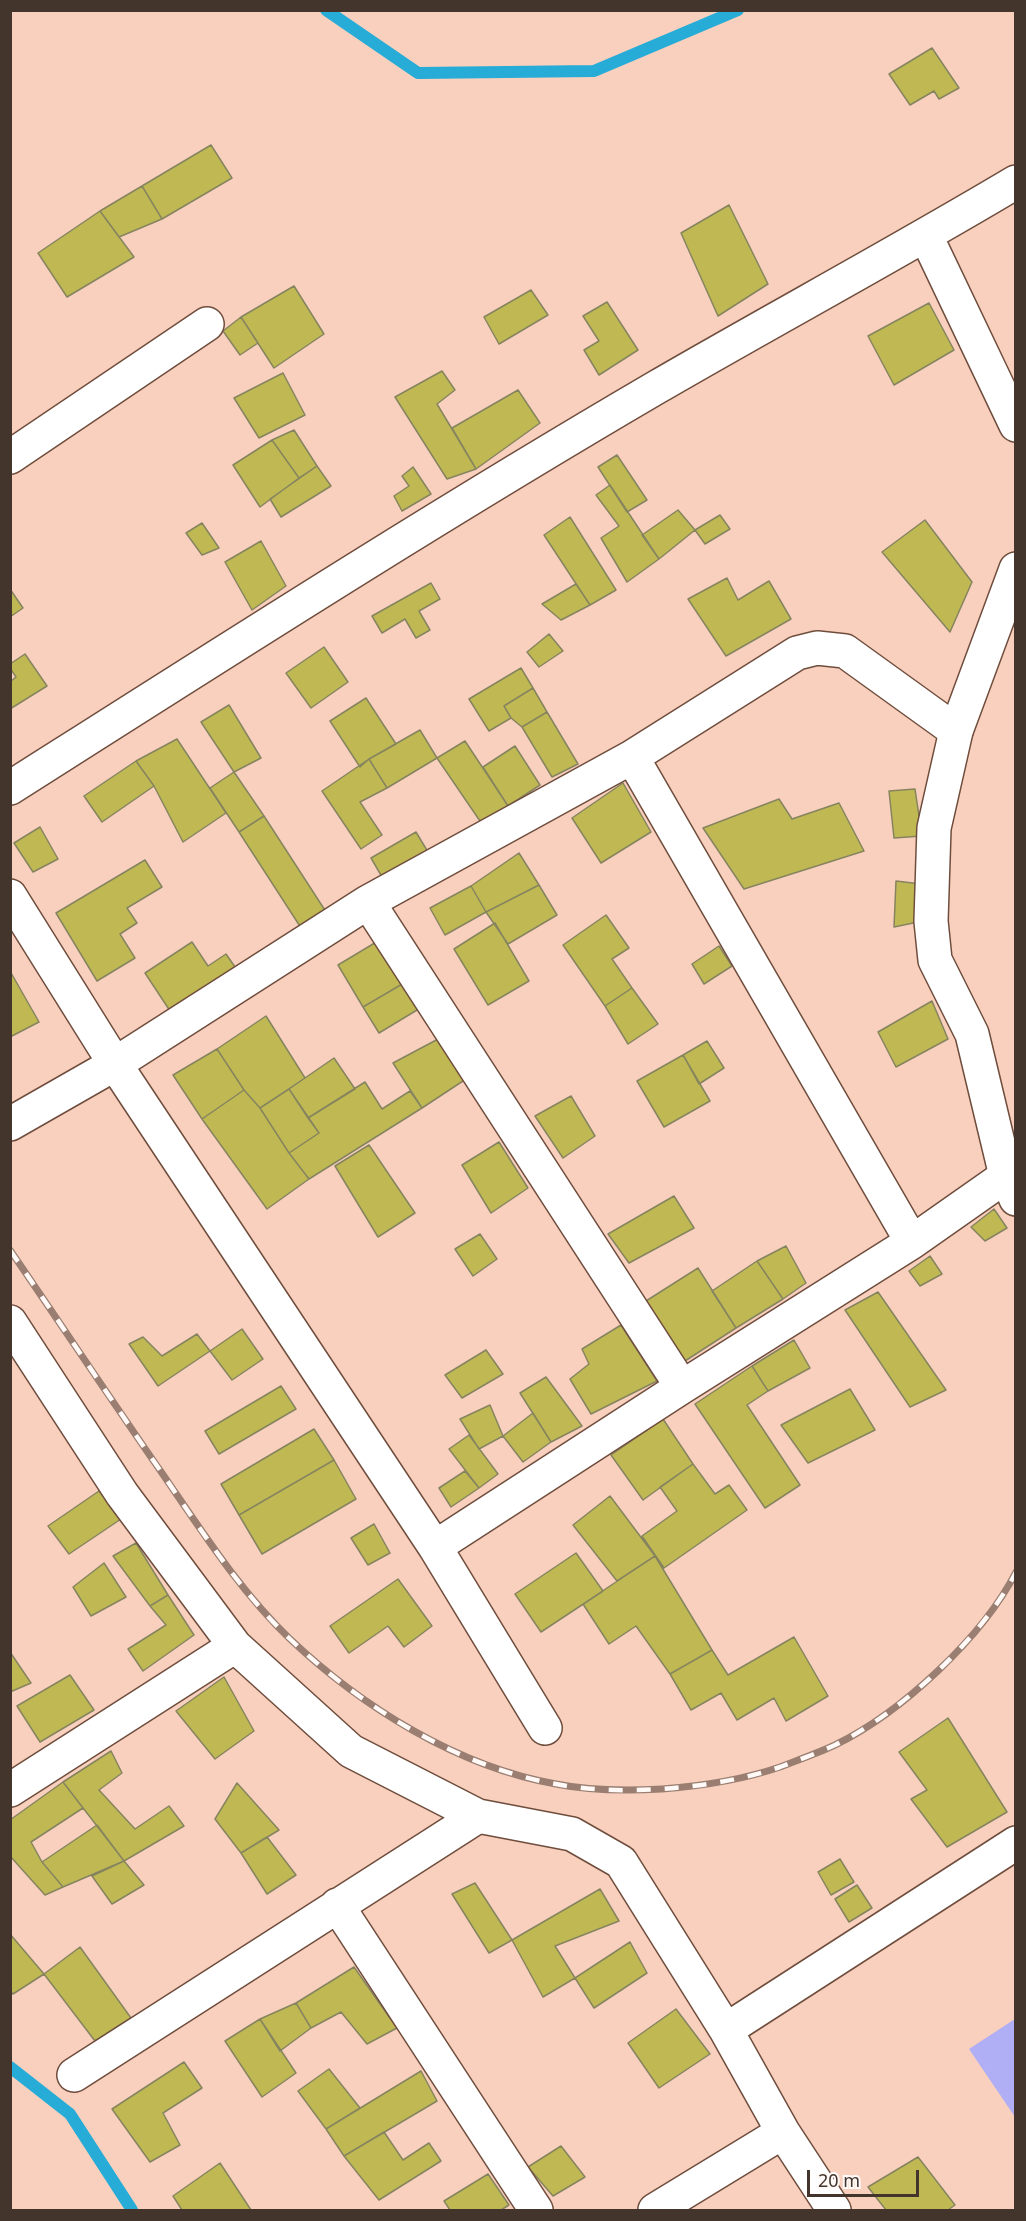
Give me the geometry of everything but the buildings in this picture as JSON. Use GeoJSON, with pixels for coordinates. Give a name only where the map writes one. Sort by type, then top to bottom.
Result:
{"type":"FeatureCollection","features":[{"type":"Feature","properties":{"kind":"street"},"geometry":{"type":"LineString","coordinates":[[10,788],[332,584],[657,387],[926,236],[1016,182]]}},
{"type":"Feature","properties":{"kind":"street"},"geometry":{"type":"LineString","coordinates":[[926,236],[1016,425]]}},
{"type":"Feature","properties":{"kind":"street"},"geometry":{"type":"LineString","coordinates":[[10,457],[207,324]]}},
{"type":"Feature","properties":{"kind":"street"},"geometry":{"type":"LineString","coordinates":[[435,1546],[912,1242],[1011,1187],[972,1034],[935,960],[931,921],[934,828],[956,731],[1016,569]]}},
{"type":"Feature","properties":{"kind":"street"},"geometry":{"type":"LineString","coordinates":[[10,1124],[115,1064],[368,902],[632,757],[797,653],[817,648],[845,651],[956,731]]}},
{"type":"Feature","properties":{"kind":"street"},"geometry":{"type":"LineString","coordinates":[[632,757],[912,1242]]}},
{"type":"Feature","properties":{"kind":"street"},"geometry":{"type":"LineString","coordinates":[[10,896],[115,1064],[435,1546],[545,1728]]}},
{"type":"Feature","properties":{"kind":"street"},"geometry":{"type":"LineString","coordinates":[[368,902],[682,1387]]}},
{"type":"Feature","properties":{"kind":"street"},"geometry":{"type":"LineString","coordinates":[[10,1322],[122,1494],[235,1646],[351,1752],[478,1816],[572,1834],[621,1862],[726,2030],[783,2132],[834,2211]]}},
{"type":"Feature","properties":{"kind":"street"},"geometry":{"type":"LineString","coordinates":[[10,1790],[235,1646]]}},
{"type":"Feature","properties":{"kind":"street"},"geometry":{"type":"LineString","coordinates":[[74,2075],[478,1816]]}},
{"type":"Feature","properties":{"kind":"street"},"geometry":{"type":"LineString","coordinates":[[726,2030],[1016,1843]]}},
{"type":"Feature","properties":{"kind":"street"},"geometry":{"type":"LineString","coordinates":[[338,1905],[536,2211]]}},
{"type":"Feature","properties":{"kind":"street"},"geometry":{"type":"LineString","coordinates":[[655,2211],[783,2132]]}},
{"type":"Feature","properties":{"kind":"shaded area"},"geometry":{"type":"Polygon","coordinates":[[[1015,2019],[1015,2117],[969,2049],[1015,2019]]]}},
{"type":"Feature","properties":{"kind":"waterway"},"geometry":{"type":"LineString","coordinates":[[326,10],[418,73],[594,71],[738,10]]}},
{"type":"Feature","properties":{"kind":"waterway"},"geometry":{"type":"LineString","coordinates":[[10,2067],[70,2114],[132,2210]]}},
{"type":"Feature","properties":{"kind":"railway"},"geometry":{"type":"LineString","coordinates":[[10,1250],[208,1540],[272,1621],[318,1664],[348,1688],[413,1731],[483,1764],[519,1776],[582,1788],[662,1789],[751,1776],[822,1751],[886,1714],[938,1671],[983,1622],[1016,1572]]}}]}
